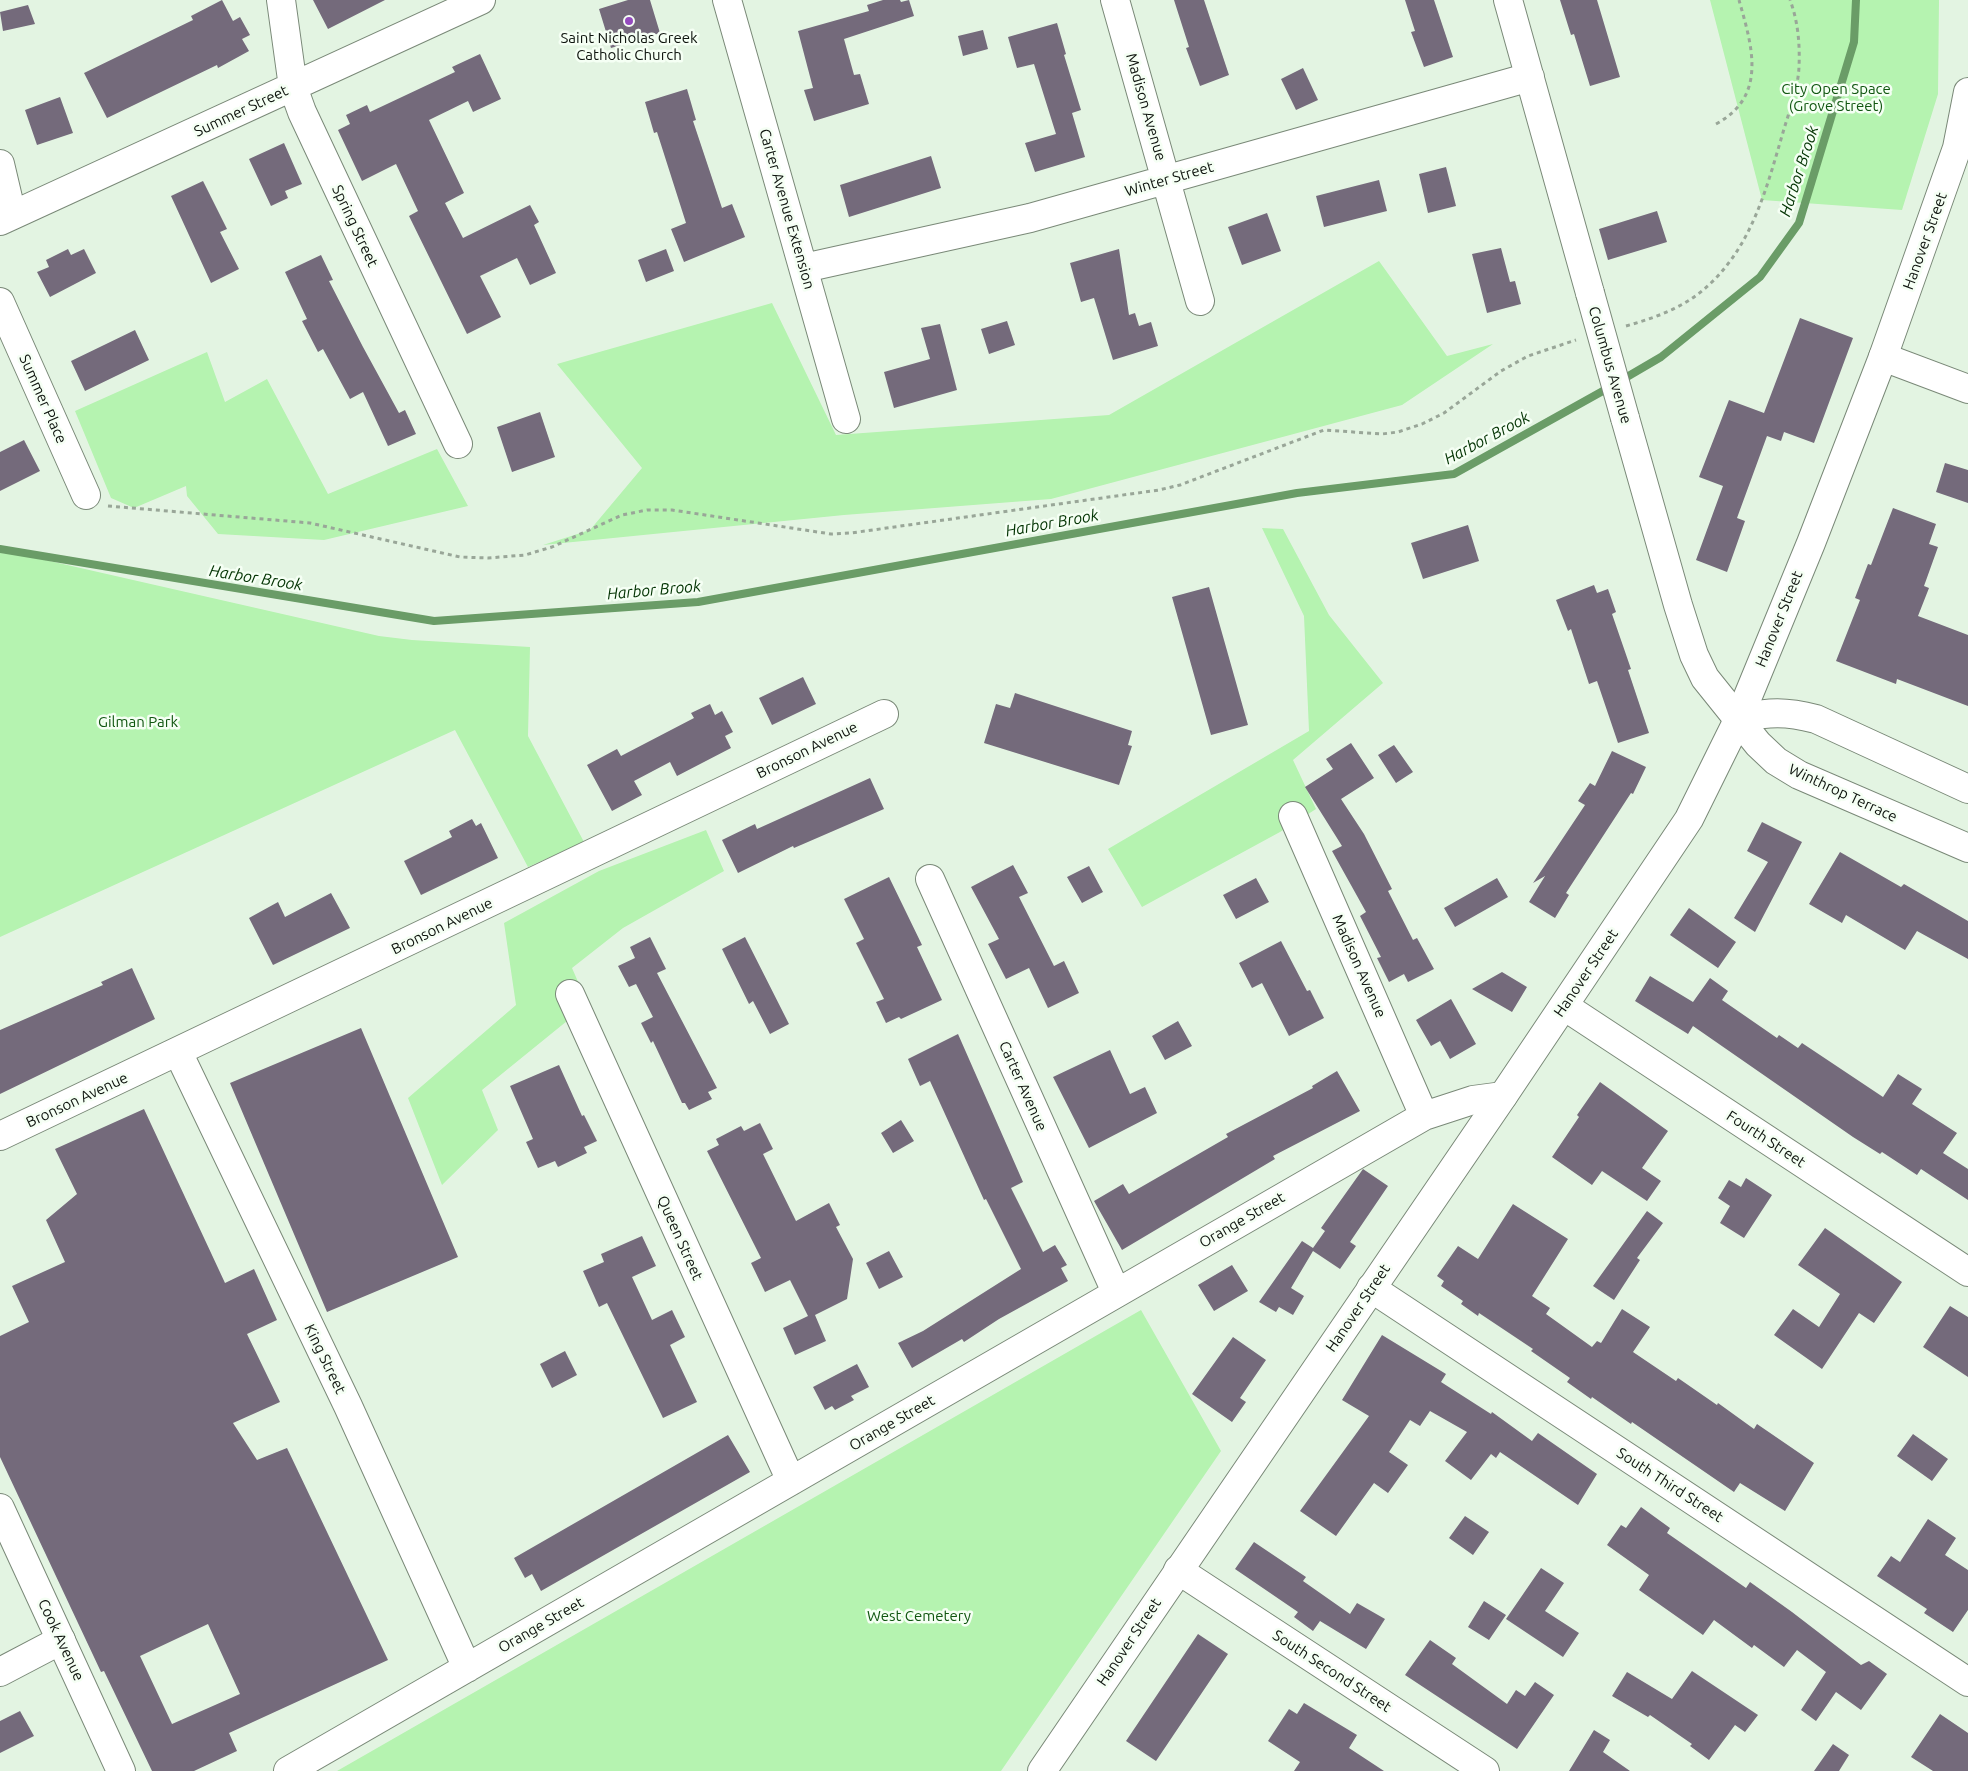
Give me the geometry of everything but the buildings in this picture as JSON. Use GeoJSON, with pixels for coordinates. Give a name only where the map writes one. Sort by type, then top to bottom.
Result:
{"type":"FeatureCollection","features":[{"type":"Feature","properties":{"kind":"street","name":"Spring Street"},"geometry":{"type":"LineString","coordinates":[[281,0],[293,87],[302,112],[458,444]]}},
{"type":"Feature","properties":{"kind":"street","name":"Summer Street"},"geometry":{"type":"LineString","coordinates":[[6,218],[481,0]]}},
{"type":"Feature","properties":{"kind":"street","name":"Carter Avenue Extension"},"geometry":{"type":"LineString","coordinates":[[727,0],[846,419]]}},
{"type":"Feature","properties":{"kind":"street","name":"Madison Avenue"},"geometry":{"type":"LineString","coordinates":[[1116,0],[1200,301]]}},
{"type":"Feature","properties":{"kind":"street","name":"Columbus Avenue"},"geometry":{"type":"LineString","coordinates":[[1508,0],[1675,596],[1694,655],[1705,678],[1739,718]]}},
{"type":"Feature","properties":{"kind":"street","name":"Winter Street"},"geometry":{"type":"LineString","coordinates":[[804,268],[1030,218],[1530,77]]}},
{"type":"Feature","properties":{"kind":"street","name":"Hanover Street"},"geometry":{"type":"LineString","coordinates":[[1042,1771],[1503,1096],[1689,819],[1739,718],[1814,535],[1883,357],[1957,148],[1968,92]]}},
{"type":"Feature","properties":{"kind":"street"},"geometry":{"type":"LineString","coordinates":[[0,164],[6,218]]}},
{"type":"Feature","properties":{"kind":"street","name":"Summer Place"},"geometry":{"type":"LineString","coordinates":[[0,302],[86,495]]}},
{"type":"Feature","properties":{"kind":"street"},"geometry":{"type":"LineString","coordinates":[[1883,357],[1968,389]]}},
{"type":"Feature","properties":{"kind":"street"},"geometry":{"type":"LineString","coordinates":[[1739,718],[1770,712],[1794,713],[1816,718],[1968,788]]}},
{"type":"Feature","properties":{"kind":"street","name":"Bronson Avenue"},"geometry":{"type":"LineString","coordinates":[[0,1136],[884,714]]}},
{"type":"Feature","properties":{"kind":"street","name":"Winthrop Terrace"},"geometry":{"type":"LineString","coordinates":[[1739,718],[1758,744],[1776,761],[1798,775],[1968,848]]}},
{"type":"Feature","properties":{"kind":"street","name":"Madison Avenue"},"geometry":{"type":"LineString","coordinates":[[1293,816],[1424,1116]]}},
{"type":"Feature","properties":{"kind":"street","name":"Carter Avenue"},"geometry":{"type":"LineString","coordinates":[[930,879],[1116,1292]]}},
{"type":"Feature","properties":{"kind":"street","name":"Queen Street"},"geometry":{"type":"LineString","coordinates":[[570,994],[791,1481]]}},
{"type":"Feature","properties":{"kind":"street","name":"Fourth Street"},"geometry":{"type":"LineString","coordinates":[[1564,1006],[1968,1272]]}},
{"type":"Feature","properties":{"kind":"street","name":"King Street"},"geometry":{"type":"LineString","coordinates":[[178,1052],[348,1406],[467,1668]]}},
{"type":"Feature","properties":{"kind":"street","name":"Orange Street"},"geometry":{"type":"LineString","coordinates":[[288,1771],[1424,1116],[1473,1100],[1503,1096]]}},
{"type":"Feature","properties":{"kind":"street","name":"South Third Street"},"geometry":{"type":"LineString","coordinates":[[1371,1288],[1968,1682]]}},
{"type":"Feature","properties":{"kind":"street","name":"Cook Avenue"},"geometry":{"type":"LineString","coordinates":[[0,1508],[122,1771]]}},
{"type":"Feature","properties":{"kind":"street","name":"South Second Street"},"geometry":{"type":"LineString","coordinates":[[1178,1570],[1485,1771]]}},
{"type":"Feature","properties":{"kind":"street"},"geometry":{"type":"LineString","coordinates":[[0,1672],[61,1640]]}},
{"type":"Feature","properties":{"kind":"path"},"geometry":{"type":"LineString","coordinates":[[1716,124],[1730,117],[1742,102],[1751,77],[1752,45],[1738,0]]}},
{"type":"Feature","properties":{"kind":"path"},"geometry":{"type":"LineString","coordinates":[[1625,326],[1659,316],[1690,300],[1712,282],[1730,261],[1751,226],[1764,198],[1799,69],[1800,41],[1790,0]]}},
{"type":"Feature","properties":{"kind":"path"},"geometry":{"type":"LineString","coordinates":[[86,495],[94,504],[102,506],[310,524],[434,550],[460,558],[524,555],[552,547],[622,515],[647,510],[672,510],[831,534],[851,533],[1159,490],[1180,485],[1324,430],[1382,434],[1398,432],[1422,424],[1444,413],[1501,372],[1528,356],[1580,339]]}},
{"type":"Feature","properties":{"kind":"green space","name":"City Open Space (Grove Street)"},"geometry":{"type":"Polygon","coordinates":[[[1710,0],[1939,0],[1938,94],[1902,210],[1762,200],[1710,0]]]}},
{"type":"Feature","properties":{"kind":"green space"},"geometry":{"type":"Polygon","coordinates":[[[1379,261],[1447,356],[1493,344],[1402,405],[1051,499],[844,515],[543,545],[590,530],[642,468],[557,364],[772,303],[836,435],[1109,415],[1379,261]]]}},
{"type":"Feature","properties":{"kind":"green space"},"geometry":{"type":"Polygon","coordinates":[[[207,352],[225,402],[267,379],[328,494],[437,449],[468,506],[324,540],[218,534],[187,496],[186,486],[134,508],[111,498],[75,411],[207,352]]]}},
{"type":"Feature","properties":{"kind":"green space"},"geometry":{"type":"Polygon","coordinates":[[[1262,528],[1283,529],[1329,615],[1383,683],[1293,760],[1316,809],[1280,832],[1142,907],[1108,849],[1309,731],[1304,616],[1262,528]]]}},
{"type":"Feature","properties":{"kind":"green space","name":"Gilman Park"},"geometry":{"type":"Polygon","coordinates":[[[0,553],[19,554],[379,636],[412,640],[530,647],[528,736],[584,842],[528,867],[455,730],[0,937],[0,553]]]}},
{"type":"Feature","properties":{"kind":"green space"},"geometry":{"type":"Polygon","coordinates":[[[706,830],[724,871],[623,928],[572,968],[579,984],[570,994],[567,1021],[482,1090],[498,1130],[442,1185],[408,1098],[516,1005],[504,923],[599,871],[706,830]]]}},
{"type":"Feature","properties":{"kind":"green space","name":"West Cemetery"},"geometry":{"type":"Polygon","coordinates":[[[1141,1310],[1221,1451],[1001,1771],[337,1771],[1141,1310]]]}},
{"type":"Feature","properties":{"kind":"waterway","name":"Harbor Brook"},"geometry":{"type":"LineString","coordinates":[[1620,381],[1661,357],[1760,277],[1799,223],[1854,42],[1856,0]]}},
{"type":"Feature","properties":{"kind":"waterway","name":"Harbor Brook"},"geometry":{"type":"LineString","coordinates":[[0,549],[434,621],[698,602],[1297,493],[1454,474],[1610,387]]}},
{"type":"Feature","properties":{"kind":"place","name":"Saint Nicholas Greek Catholic Church"},"geometry":{"type":"Point","coordinates":[629,21]}}]}
